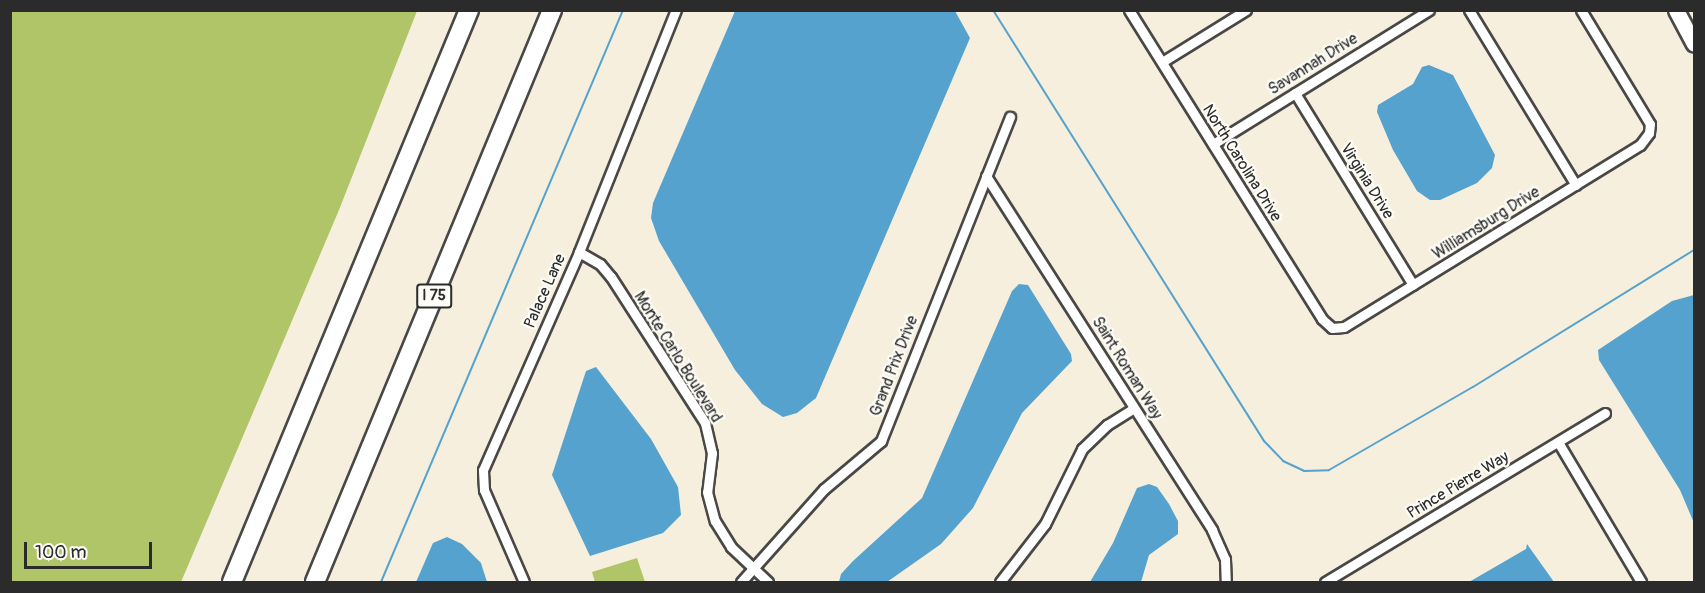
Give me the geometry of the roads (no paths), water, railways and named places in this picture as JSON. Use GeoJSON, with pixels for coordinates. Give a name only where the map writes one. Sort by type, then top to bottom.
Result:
{"type":"FeatureCollection","features":[{"type":"Feature","properties":{"kind":"highway"},"geometry":{"type":"LineString","coordinates":[[232,582],[469,10]]}},
{"type":"Feature","properties":{"kind":"highway","name":"I 75"},"geometry":{"type":"LineString","coordinates":[[315,582],[552,10]]}},
{"type":"Feature","properties":{"kind":"main road"},"geometry":{"type":"LineString","coordinates":[[1676,10],[1695,44]]}},
{"type":"Feature","properties":{"kind":"street","name":"Palace Lane"},"geometry":{"type":"LineString","coordinates":[[524,582],[484,490],[483,470],[579,252],[676,10]]}},
{"type":"Feature","properties":{"kind":"street","name":"North Carolina Drive"},"geometry":{"type":"LineString","coordinates":[[1129,10],[1322,319],[1332,328]]}},
{"type":"Feature","properties":{"kind":"street"},"geometry":{"type":"LineString","coordinates":[[1162,62],[1246,10]]}},
{"type":"Feature","properties":{"kind":"street","name":"Savannah Drive"},"geometry":{"type":"LineString","coordinates":[[1212,144],[1429,10]]}},
{"type":"Feature","properties":{"kind":"street"},"geometry":{"type":"LineString","coordinates":[[1469,10],[1576,185]]}},
{"type":"Feature","properties":{"kind":"street","name":"Williamsburg Drive"},"geometry":{"type":"LineString","coordinates":[[1332,328],[1344,327],[1640,145],[1649,133],[1646,116],[1581,10]]}},
{"type":"Feature","properties":{"kind":"street","name":"Virginia Drive"},"geometry":{"type":"LineString","coordinates":[[1294,93],[1413,285]]}},
{"type":"Feature","properties":{"kind":"street","name":"Grand Prix Drive"},"geometry":{"type":"LineString","coordinates":[[741,582],[824,489],[881,441],[1010,117]]}},
{"type":"Feature","properties":{"kind":"street","name":"Saint Roman Way"},"geometry":{"type":"LineString","coordinates":[[986,176],[1220,544],[1226,582]]}},
{"type":"Feature","properties":{"kind":"street","name":"Monte Carlo Boulevard"},"geometry":{"type":"LineString","coordinates":[[579,252],[600,264],[610,277],[705,423],[712,453],[709,506],[725,539],[768,582]]}},
{"type":"Feature","properties":{"kind":"street"},"geometry":{"type":"LineString","coordinates":[[1000,582],[1045,524],[1082,449],[1107,425],[1134,408]]}},
{"type":"Feature","properties":{"kind":"street","name":"Prince Pierre Way"},"geometry":{"type":"LineString","coordinates":[[1325,582],[1605,413]]}},
{"type":"Feature","properties":{"kind":"street"},"geometry":{"type":"LineString","coordinates":[[1558,442],[1641,582]]}},
{"type":"Feature","properties":{"kind":"water"},"geometry":{"type":"Polygon","coordinates":[[[735,11],[955,11],[970,38],[816,398],[797,413],[783,417],[762,404],[735,370],[659,241],[651,218],[653,203],[735,11]]]}},
{"type":"Feature","properties":{"kind":"water"},"geometry":{"type":"Polygon","coordinates":[[[1429,65],[1453,75],[1495,155],[1492,168],[1477,183],[1440,200],[1430,200],[1417,191],[1393,150],[1377,112],[1378,105],[1413,84],[1422,67],[1429,65]]]}},
{"type":"Feature","properties":{"kind":"water"},"geometry":{"type":"Polygon","coordinates":[[[1019,284],[1028,285],[1071,354],[1072,361],[1022,413],[973,508],[941,544],[887,582],[839,582],[841,574],[853,561],[922,498],[1012,291],[1019,284]]]}},
{"type":"Feature","properties":{"kind":"water"},"geometry":{"type":"Polygon","coordinates":[[[1694,295],[1694,523],[1680,490],[1599,360],[1598,350],[1672,301],[1694,295]]]}},
{"type":"Feature","properties":{"kind":"water"},"geometry":{"type":"Polygon","coordinates":[[[596,367],[651,439],[678,487],[681,515],[663,533],[590,556],[552,475],[586,371],[596,367]]]}},
{"type":"Feature","properties":{"kind":"water"},"geometry":{"type":"Polygon","coordinates":[[[1149,484],[1157,487],[1169,504],[1178,521],[1178,534],[1149,555],[1141,582],[1090,582],[1113,543],[1137,488],[1149,484]]]}},
{"type":"Feature","properties":{"kind":"water"},"geometry":{"type":"Polygon","coordinates":[[[447,537],[462,544],[481,563],[487,582],[416,582],[433,543],[447,537]]]}},
{"type":"Feature","properties":{"kind":"water"},"geometry":{"type":"Polygon","coordinates":[[[1527,544],[1554,582],[1469,582],[1526,549],[1527,544]]]}},
{"type":"Feature","properties":{"kind":"waterway"},"geometry":{"type":"LineString","coordinates":[[381,582],[623,10]]}},
{"type":"Feature","properties":{"kind":"waterway"},"geometry":{"type":"LineString","coordinates":[[993,10],[1264,441],[1283,461],[1304,471],[1329,470],[1473,387],[1694,250]]}}]}
